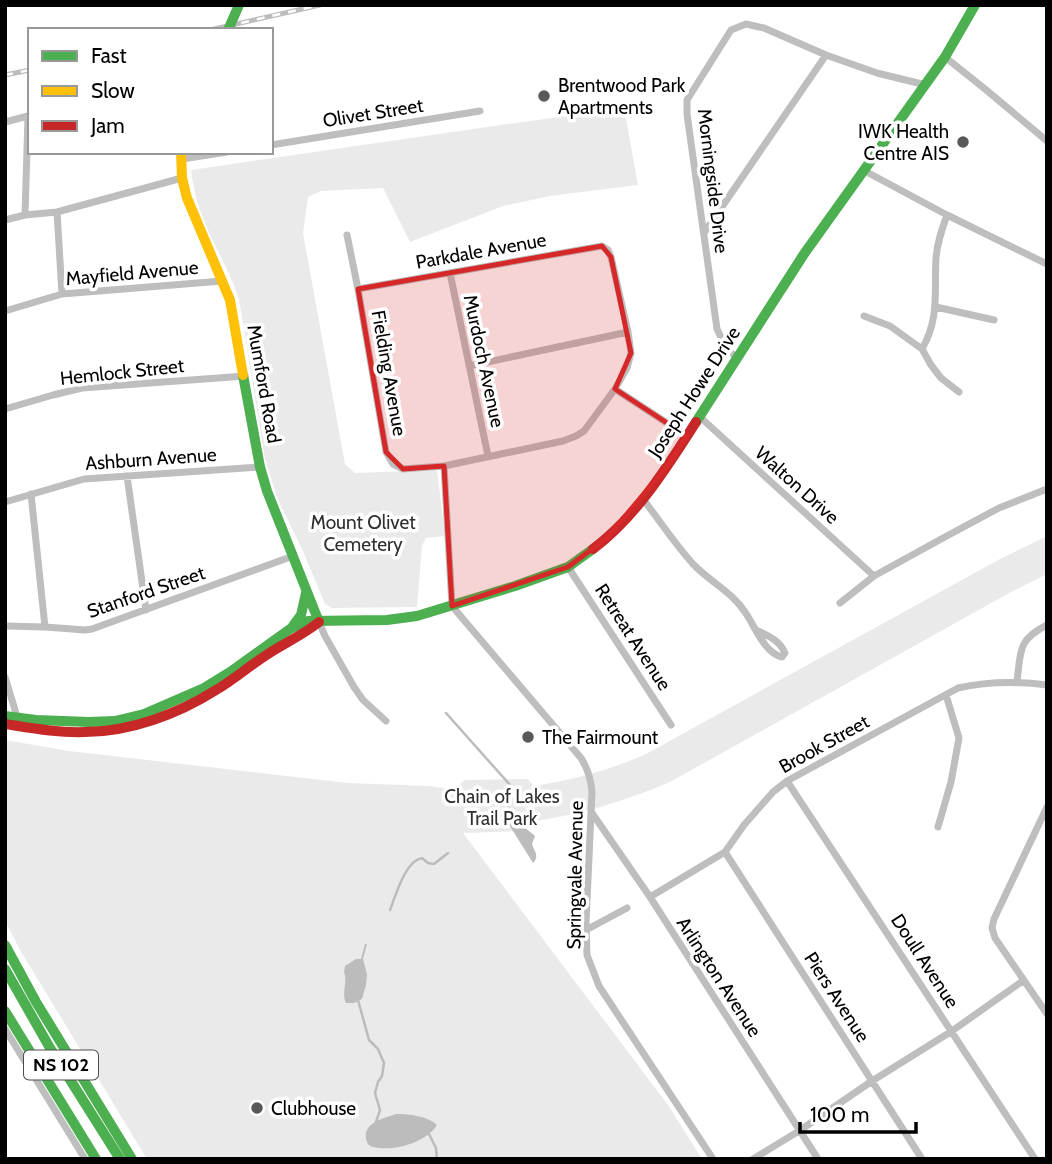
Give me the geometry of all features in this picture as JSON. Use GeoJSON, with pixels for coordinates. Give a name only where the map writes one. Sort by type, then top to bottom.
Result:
{"type":"FeatureCollection","features":[{"type":"Feature","properties":{"kind":"main road"},"geometry":{"type":"LineString","coordinates":[[229,28],[239,5]]}},
{"type":"Feature","properties":{"kind":"main road","name":"Joseph Howe Drive"},"geometry":{"type":"LineString","coordinates":[[5,724],[115,721],[144,713],[204,688],[290,629],[308,621],[387,620],[417,616],[568,567],[607,538],[643,499],[700,417],[804,254],[945,57],[975,5]]}},
{"type":"Feature","properties":{"kind":"main road","name":"Mumford Road"},"geometry":{"type":"LineString","coordinates":[[181,156],[187,198],[230,300],[260,467],[267,491],[319,622]]}},
{"type":"Feature","properties":{"kind":"main road"},"geometry":{"type":"LineString","coordinates":[[290,629],[304,610],[307,590]]}},
{"type":"Feature","properties":{"kind":"main road","name":"Joseph Howe Drive"},"geometry":{"type":"LineString","coordinates":[[5,716],[18,722],[90,732],[134,726],[198,700],[319,622]]}},
{"type":"Feature","properties":{"kind":"main road"},"geometry":{"type":"LineString","coordinates":[[5,945],[36,1002],[132,1159]]}},
{"type":"Feature","properties":{"kind":"main road","name":"NS 102"},"geometry":{"type":"LineString","coordinates":[[5,969],[50,1048],[120,1159]]}},
{"type":"Feature","properties":{"kind":"main road","name":"NS 102"},"geometry":{"type":"LineString","coordinates":[[5,988],[109,1159]]}},
{"type":"Feature","properties":{"kind":"main road"},"geometry":{"type":"LineString","coordinates":[[5,1011],[96,1159]]}},
{"type":"Feature","properties":{"kind":"street","name":"Morningside Drive"},"geometry":{"type":"LineString","coordinates":[[737,358],[726,348],[717,329],[687,100],[731,30],[746,24],[764,28],[826,55]]}},
{"type":"Feature","properties":{"kind":"street"},"geometry":{"type":"LineString","coordinates":[[704,234],[826,55],[877,73],[926,85]]}},
{"type":"Feature","properties":{"kind":"street"},"geometry":{"type":"LineString","coordinates":[[945,57],[1047,141]]}},
{"type":"Feature","properties":{"kind":"street","name":"Olivet Street"},"geometry":{"type":"LineString","coordinates":[[273,145],[480,111]]}},
{"type":"Feature","properties":{"kind":"street"},"geometry":{"type":"LineString","coordinates":[[5,122],[28,116],[25,215]]}},
{"type":"Feature","properties":{"kind":"street"},"geometry":{"type":"LineString","coordinates":[[181,156],[204,154]]}},
{"type":"Feature","properties":{"kind":"street"},"geometry":{"type":"LineString","coordinates":[[863,170],[1047,264]]}},
{"type":"Feature","properties":{"kind":"street"},"geometry":{"type":"LineString","coordinates":[[5,220],[57,212],[183,178]]}},
{"type":"Feature","properties":{"kind":"street"},"geometry":{"type":"LineString","coordinates":[[57,212],[62,294]]}},
{"type":"Feature","properties":{"kind":"street"},"geometry":{"type":"LineString","coordinates":[[922,349],[928,339],[936,307],[936,256],[947,215]]}},
{"type":"Feature","properties":{"kind":"street","name":"Fielding Avenue"},"geometry":{"type":"LineString","coordinates":[[347,235],[386,452],[393,464],[402,469],[444,466]]}},
{"type":"Feature","properties":{"kind":"street","name":"Parkdale Avenue"},"geometry":{"type":"LineString","coordinates":[[358,289],[602,246],[608,250],[611,257],[628,332]]}},
{"type":"Feature","properties":{"kind":"street","name":"Murdoch Avenue"},"geometry":{"type":"LineString","coordinates":[[450,273],[488,456]]}},
{"type":"Feature","properties":{"kind":"street","name":"Mayfield Avenue"},"geometry":{"type":"LineString","coordinates":[[5,311],[62,294],[222,281]]}},
{"type":"Feature","properties":{"kind":"street"},"geometry":{"type":"LineString","coordinates":[[936,307],[994,320]]}},
{"type":"Feature","properties":{"kind":"street"},"geometry":{"type":"LineString","coordinates":[[864,316],[890,326],[922,349],[942,378],[959,392]]}},
{"type":"Feature","properties":{"kind":"street"},"geometry":{"type":"LineString","coordinates":[[452,606],[444,466],[563,440],[584,431],[627,368],[631,354],[628,332],[469,366]]}},
{"type":"Feature","properties":{"kind":"street","name":"Hemlock Street"},"geometry":{"type":"LineString","coordinates":[[5,409],[82,388],[245,376]]}},
{"type":"Feature","properties":{"kind":"street"},"geometry":{"type":"LineString","coordinates":[[615,389],[687,436]]}},
{"type":"Feature","properties":{"kind":"street","name":"Walton Drive"},"geometry":{"type":"LineString","coordinates":[[700,417],[874,576]]}},
{"type":"Feature","properties":{"kind":"street","name":"Ashburn Avenue"},"geometry":{"type":"LineString","coordinates":[[5,502],[84,479],[260,467]]}},
{"type":"Feature","properties":{"kind":"street"},"geometry":{"type":"LineString","coordinates":[[127,477],[146,610]]}},
{"type":"Feature","properties":{"kind":"street"},"geometry":{"type":"LineString","coordinates":[[839,603],[874,576],[999,508],[1047,489]]}},
{"type":"Feature","properties":{"kind":"street"},"geometry":{"type":"LineString","coordinates":[[32,494],[45,627]]}},
{"type":"Feature","properties":{"kind":"street"},"geometry":{"type":"LineString","coordinates":[[643,499],[695,565],[737,601],[758,631]]}},
{"type":"Feature","properties":{"kind":"street","name":"Stanford Street"},"geometry":{"type":"LineString","coordinates":[[5,626],[85,630],[293,556]]}},
{"type":"Feature","properties":{"kind":"street","name":"Retreat Avenue"},"geometry":{"type":"LineString","coordinates":[[568,567],[671,725]]}},
{"type":"Feature","properties":{"kind":"street","name":"Springvale Avenue"},"geometry":{"type":"LineString","coordinates":[[452,606],[587,768],[592,783],[587,955],[599,986],[713,1159]]}},
{"type":"Feature","properties":{"kind":"street"},"geometry":{"type":"LineString","coordinates":[[319,622],[363,701],[386,722]]}},
{"type":"Feature","properties":{"kind":"street"},"geometry":{"type":"LineString","coordinates":[[1017,681],[1021,646],[1035,631],[1047,625]]}},
{"type":"Feature","properties":{"kind":"street"},"geometry":{"type":"LineString","coordinates":[[5,677],[18,722]]}},
{"type":"Feature","properties":{"kind":"street","name":"Brook Street"},"geometry":{"type":"LineString","coordinates":[[650,897],[725,852],[773,792],[788,781],[958,688],[1017,681],[1047,685]]}},
{"type":"Feature","properties":{"kind":"street"},"geometry":{"type":"LineString","coordinates":[[938,827],[951,782],[959,738],[946,695]]}},
{"type":"Feature","properties":{"kind":"street","name":"Doull Avenue"},"geometry":{"type":"LineString","coordinates":[[788,781],[1035,1159]]}},
{"type":"Feature","properties":{"kind":"street"},"geometry":{"type":"LineString","coordinates":[[1047,807],[992,928],[995,938],[1047,1014]]}},
{"type":"Feature","properties":{"kind":"street","name":"Arlington Avenue"},"geometry":{"type":"LineString","coordinates":[[592,813],[650,897],[818,1159]]}},
{"type":"Feature","properties":{"kind":"street","name":"Piers Avenue"},"geometry":{"type":"LineString","coordinates":[[725,852],[922,1159]]}},
{"type":"Feature","properties":{"kind":"street"},"geometry":{"type":"LineString","coordinates":[[586,930],[627,908]]}},
{"type":"Feature","properties":{"kind":"street"},"geometry":{"type":"LineString","coordinates":[[753,1159],[952,1031],[1024,980]]}},
{"type":"Feature","properties":{"kind":"street"},"geometry":{"type":"LineString","coordinates":[[5,1029],[85,1159]]}},
{"type":"Feature","properties":{"kind":"highlighted area"},"geometry":{"type":"Polygon","coordinates":[[[602,246],[611,257],[631,353],[615,389],[687,436],[668,465],[607,538],[568,567],[452,606],[444,466],[403,469],[386,452],[358,289],[602,246]]]}},
{"type":"Feature","properties":{"kind":"green space","name":"Mount Olivet Cemetery"},"geometry":{"type":"Polygon","coordinates":[[[624,108],[638,185],[550,196],[503,206],[410,242],[383,188],[321,191],[308,197],[303,233],[345,464],[355,473],[437,470],[445,536],[426,538],[422,546],[417,607],[332,608],[325,604],[278,500],[265,459],[239,299],[201,213],[191,170],[624,108]]]}},
{"type":"Feature","properties":{"kind":"green space","name":"Chain of Lakes Trail Park"},"geometry":{"type":"Polygon","coordinates":[[[1047,536],[1047,574],[670,782],[600,807],[526,822],[525,831],[463,833],[668,1105],[702,1159],[147,1159],[5,921],[5,740],[69,751],[348,783],[454,789],[465,780],[528,779],[534,786],[549,784],[605,770],[646,754],[1000,559],[1047,536]]]}},
{"type":"Feature","properties":{"kind":"shaded area"},"geometry":{"type":"Polygon","coordinates":[[[508,823],[524,827],[535,836],[532,844],[536,856],[533,863],[508,823]]]}},
{"type":"Feature","properties":{"kind":"shaded area"},"geometry":{"type":"Polygon","coordinates":[[[365,944],[363,959],[367,974],[362,999],[346,1003],[345,966],[361,959],[365,944]]]}},
{"type":"Feature","properties":{"kind":"shaded area"},"geometry":{"type":"Polygon","coordinates":[[[396,1114],[424,1118],[437,1125],[425,1137],[408,1145],[381,1148],[369,1145],[366,1139],[368,1128],[396,1114]]]}},
{"type":"Feature","properties":{"kind":"waterway"},"geometry":{"type":"LineString","coordinates":[[446,713],[510,785],[508,823]]}},
{"type":"Feature","properties":{"kind":"waterway"},"geometry":{"type":"LineString","coordinates":[[390,910],[406,872],[416,860],[422,858],[434,864],[448,853]]}},
{"type":"Feature","properties":{"kind":"waterway"},"geometry":{"type":"LineString","coordinates":[[358,1000],[369,1040],[378,1049],[384,1063],[375,1093],[380,1110],[376,1122]]}},
{"type":"Feature","properties":{"kind":"waterway"},"geometry":{"type":"LineString","coordinates":[[429,1134],[436,1148],[437,1159]]}},
{"type":"Feature","properties":{"kind":"railway"},"geometry":{"type":"LineString","coordinates":[[219,28],[320,5]]}},
{"type":"Feature","properties":{"kind":"railway"},"geometry":{"type":"LineString","coordinates":[[5,75],[28,70]]}},
{"type":"Feature","properties":{"kind":"traffic: fast"},"geometry":{"type":"LineString","coordinates":[[229,28],[239,5]]}},
{"type":"Feature","properties":{"kind":"traffic: fast"},"geometry":{"type":"LineString","coordinates":[[696,422],[804,254],[945,57],[975,5]]}},
{"type":"Feature","properties":{"kind":"traffic: fast"},"geometry":{"type":"LineString","coordinates":[[243,375],[267,491],[319,622]]}},
{"type":"Feature","properties":{"kind":"traffic: fast"},"geometry":{"type":"LineString","coordinates":[[5,716],[89,722],[115,721],[144,714],[204,688],[290,629],[308,621],[387,620],[417,616],[568,567],[593,549]]}},
{"type":"Feature","properties":{"kind":"traffic: fast"},"geometry":{"type":"LineString","coordinates":[[293,626],[301,615],[306,593]]}},
{"type":"Feature","properties":{"kind":"traffic: fast"},"geometry":{"type":"LineString","coordinates":[[5,945],[36,1002],[132,1159]]}},
{"type":"Feature","properties":{"kind":"traffic: fast"},"geometry":{"type":"LineString","coordinates":[[5,969],[50,1048],[120,1159]]}},
{"type":"Feature","properties":{"kind":"traffic: fast"},"geometry":{"type":"LineString","coordinates":[[5,1011],[96,1159]]}},
{"type":"Feature","properties":{"kind":"traffic: slow"},"geometry":{"type":"LineString","coordinates":[[181,154],[182,178],[187,198],[230,300],[243,375]]}},
{"type":"Feature","properties":{"kind":"traffic: jam"},"geometry":{"type":"LineString","coordinates":[[593,549],[624,522],[637,506],[696,422]]}},
{"type":"Feature","properties":{"kind":"traffic: jam"},"geometry":{"type":"LineString","coordinates":[[5,724],[85,732],[119,729],[153,720],[201,699],[319,622]]}},
{"type":"Feature","properties":{"kind":"place","name":"Brentwood Park Apartments"},"geometry":{"type":"Point","coordinates":[544,96]}},
{"type":"Feature","properties":{"kind":"place","name":"IWK Health Centre AIS"},"geometry":{"type":"Point","coordinates":[963,142]}},
{"type":"Feature","properties":{"kind":"place","name":"The Fairmount"},"geometry":{"type":"Point","coordinates":[528,737]}},
{"type":"Feature","properties":{"kind":"place","name":"Clubhouse"},"geometry":{"type":"Point","coordinates":[257,1108]}}]}
